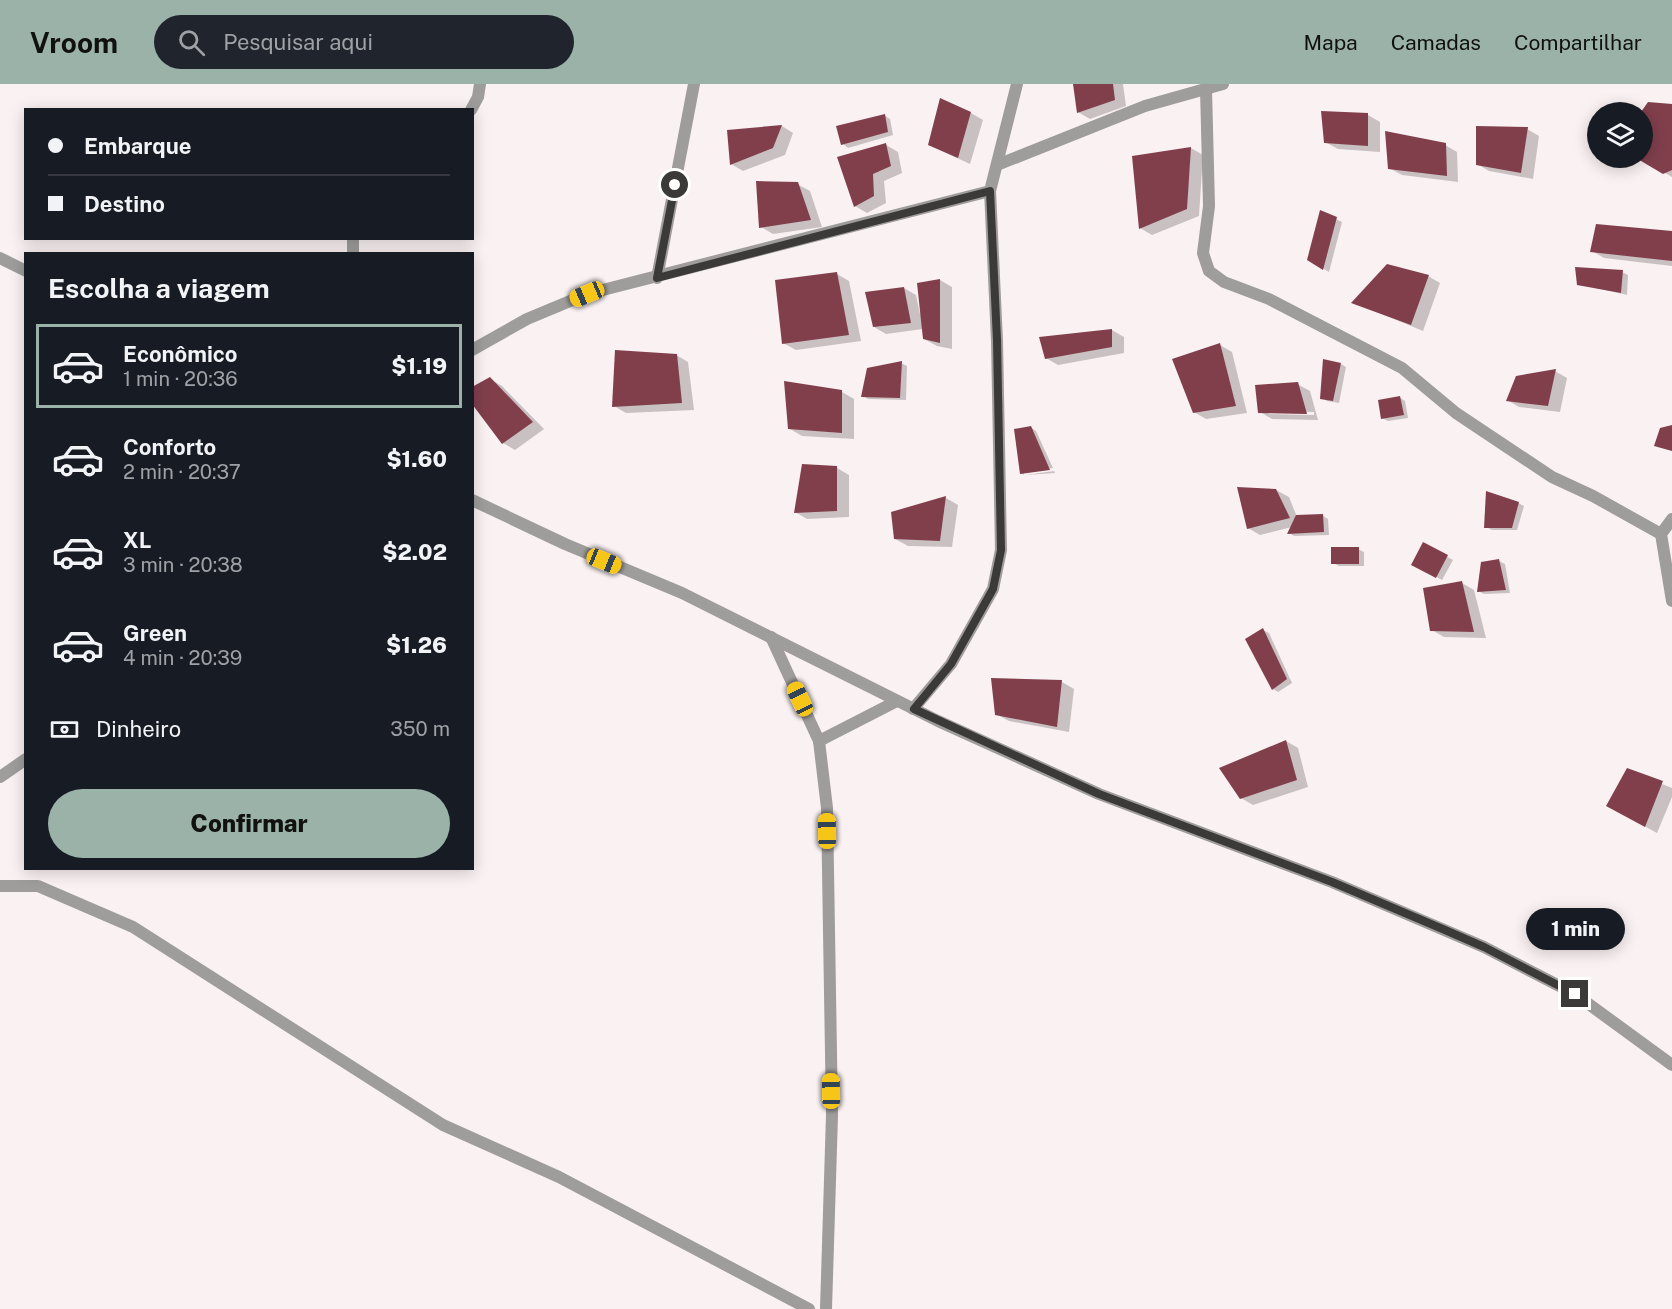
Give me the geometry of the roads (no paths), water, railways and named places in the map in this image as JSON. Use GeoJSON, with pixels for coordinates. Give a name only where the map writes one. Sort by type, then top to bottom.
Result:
{"type":"FeatureCollection","features":[{"type":"Feature","properties":{"kind":"street"},"geometry":{"type":"LineString","coordinates":[[472,108],[478,96],[480,84]]}},
{"type":"Feature","properties":{"kind":"street"},"geometry":{"type":"LineString","coordinates":[[657,278],[694,84]]}},
{"type":"Feature","properties":{"kind":"street"},"geometry":{"type":"LineString","coordinates":[[914,709],[951,664],[993,589],[1001,550],[997,340],[990,191],[1017,84]]}},
{"type":"Feature","properties":{"kind":"street"},"geometry":{"type":"LineString","coordinates":[[997,165],[1145,106],[1223,84]]}},
{"type":"Feature","properties":{"kind":"street"},"geometry":{"type":"LineString","coordinates":[[1206,89],[1209,206],[1203,253],[1209,271],[1224,282],[1269,299],[1402,368],[1456,413],[1552,477],[1593,496],[1661,534]]}},
{"type":"Feature","properties":{"kind":"street"},"geometry":{"type":"LineString","coordinates":[[474,349],[527,319],[587,294],[657,278],[990,191]]}},
{"type":"Feature","properties":{"kind":"street"},"geometry":{"type":"LineString","coordinates":[[0,258],[24,270]]}},
{"type":"Feature","properties":{"kind":"street"},"geometry":{"type":"LineString","coordinates":[[474,501],[565,544],[682,593],[914,709],[1099,794],[1332,882],[1484,947],[1575,994],[1672,1065]]}},
{"type":"Feature","properties":{"kind":"street"},"geometry":{"type":"LineString","coordinates":[[1672,519],[1661,534],[1672,601]]}},
{"type":"Feature","properties":{"kind":"street"},"geometry":{"type":"LineString","coordinates":[[771,637],[819,741],[827,808],[832,1115],[826,1309]]}},
{"type":"Feature","properties":{"kind":"street"},"geometry":{"type":"LineString","coordinates":[[819,741],[897,700]]}},
{"type":"Feature","properties":{"kind":"street"},"geometry":{"type":"LineString","coordinates":[[0,777],[24,760]]}},
{"type":"Feature","properties":{"kind":"street"},"geometry":{"type":"LineString","coordinates":[[0,886],[38,886],[132,927],[442,1125],[559,1177],[809,1309]]}}]}
